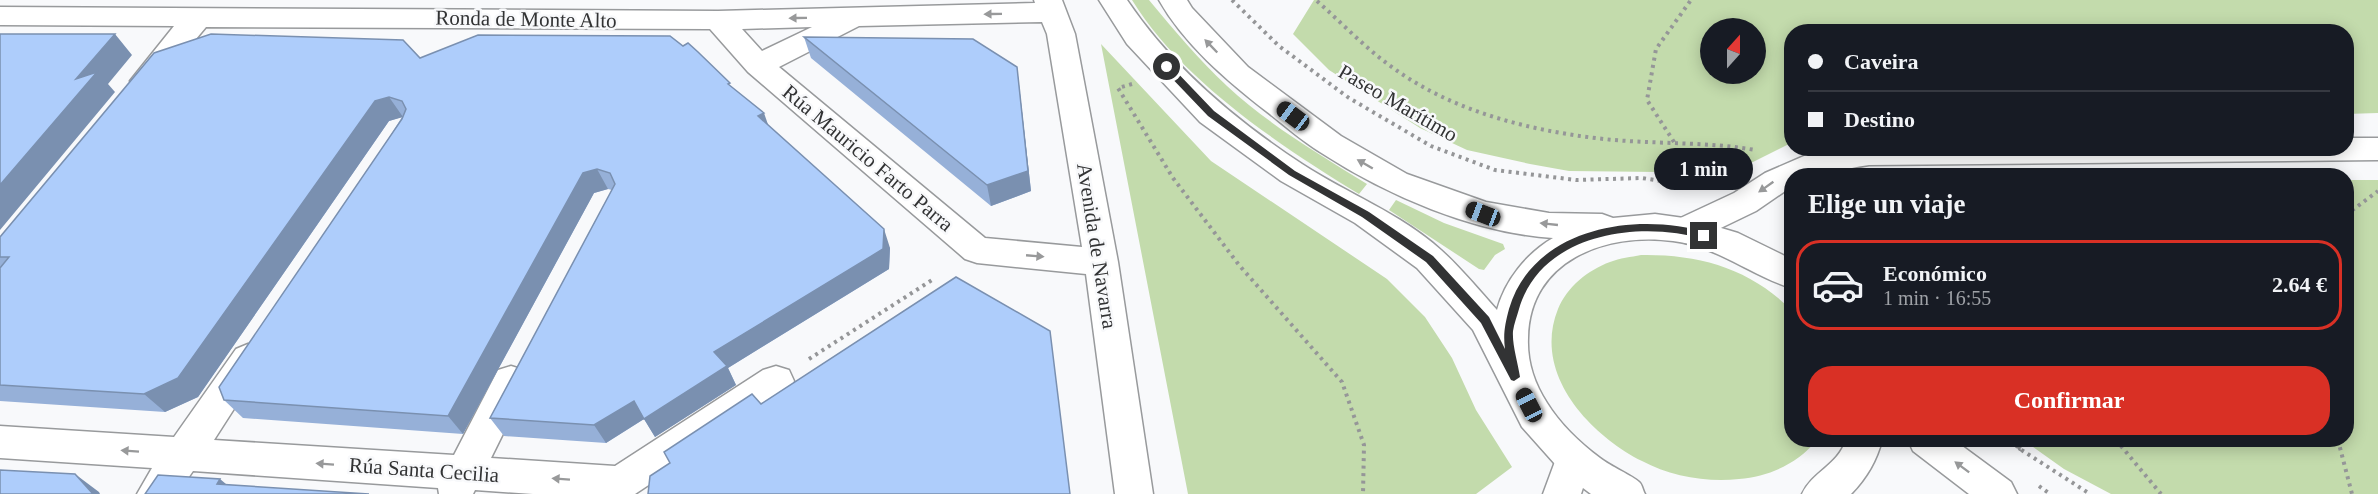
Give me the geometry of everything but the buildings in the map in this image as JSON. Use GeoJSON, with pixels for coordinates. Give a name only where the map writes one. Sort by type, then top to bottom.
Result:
{"type":"FeatureCollection","features":[{"type":"Feature","properties":{"kind":"street"},"geometry":{"type":"LineString","coordinates":[[1113,0],[1137,37],[1211,114],[1292,173],[1366,214],[1429,259],[1485,320],[1568,477],[1626,494]]}},
{"type":"Feature","properties":{"kind":"street"},"geometry":{"type":"LineString","coordinates":[[1173,0],[1181,14],[1238,74],[1330,144],[1396,182],[1483,214],[1549,225],[1656,226],[1686,230],[1741,247],[1784,271]]}},
{"type":"Feature","properties":{"kind":"street","name":"Ronda de Monte Alto"},"geometry":{"type":"LineString","coordinates":[[0,16],[100,8],[198,17],[452,9],[721,10],[856,17],[1050,6]]}},
{"type":"Feature","properties":{"kind":"street","name":"Avenida de Navarra"},"geometry":{"type":"LineString","coordinates":[[1050,6],[1061,34],[1101,262],[1134,494]]}},
{"type":"Feature","properties":{"kind":"street","name":"Rúa Mauricio Farto Parra"},"geometry":{"type":"LineString","coordinates":[[721,10],[758,65],[977,250],[1101,262]]}},
{"type":"Feature","properties":{"kind":"street"},"geometry":{"type":"LineString","coordinates":[[129,100],[198,17]]}},
{"type":"Feature","properties":{"kind":"street","name":"Rúa Mauricio Farto Parra"},"geometry":{"type":"LineString","coordinates":[[758,65],[856,17]]}},
{"type":"Feature","properties":{"kind":"street"},"geometry":{"type":"LineString","coordinates":[[2354,149],[2378,149]]}},
{"type":"Feature","properties":{"kind":"street"},"geometry":{"type":"LineString","coordinates":[[1803,168],[1818,161],[1854,156]]}},
{"type":"Feature","properties":{"kind":"street"},"geometry":{"type":"LineString","coordinates":[[1916,168],[1941,156]]}},
{"type":"Feature","properties":{"kind":"street"},"geometry":{"type":"LineString","coordinates":[[1686,230],[1745,202],[1784,176]]}},
{"type":"Feature","properties":{"kind":"street"},"geometry":{"type":"LineString","coordinates":[[1514,377],[1508,332],[1519,291],[1545,259],[1582,238],[1628,227]]}},
{"type":"Feature","properties":{"kind":"street"},"geometry":{"type":"LineString","coordinates":[[156,494],[264,335]]}},
{"type":"Feature","properties":{"kind":"street"},"geometry":{"type":"LineString","coordinates":[[459,483],[523,359]]}},
{"type":"Feature","properties":{"kind":"street","name":"Rúa Santa Cecilia"},"geometry":{"type":"LineString","coordinates":[[0,442],[184,454],[459,483],[619,488],[776,381]]}},
{"type":"Feature","properties":{"kind":"street"},"geometry":{"type":"LineString","coordinates":[[1821,494],[1834,487],[1863,447]]}},
{"type":"Feature","properties":{"kind":"street"},"geometry":{"type":"LineString","coordinates":[[1935,447],[1998,494]]}},
{"type":"Feature","properties":{"kind":"path","name":"Paseo Marítimo"},"geometry":{"type":"LineString","coordinates":[[1232,0],[1279,46],[1332,85],[1431,146],[1494,170],[1576,180],[1642,178],[1696,186]]}},
{"type":"Feature","properties":{"kind":"path"},"geometry":{"type":"LineString","coordinates":[[1675,143],[1647,100],[1656,49],[1690,0]]}},
{"type":"Feature","properties":{"kind":"path"},"geometry":{"type":"LineString","coordinates":[[1317,1],[1396,70],[1441,98],[1533,128],[1641,142],[1722,144],[1784,155]]}},
{"type":"Feature","properties":{"kind":"path"},"geometry":{"type":"LineString","coordinates":[[1141,81],[1119,88],[1173,178],[1239,266],[1342,382],[1364,445],[1363,494]]}},
{"type":"Feature","properties":{"kind":"path"},"geometry":{"type":"LineString","coordinates":[[1790,156],[1818,161]]}},
{"type":"Feature","properties":{"kind":"path"},"geometry":{"type":"LineString","coordinates":[[2354,209],[2378,191]]}},
{"type":"Feature","properties":{"kind":"path"},"geometry":{"type":"LineString","coordinates":[[776,381],[932,280]]}},
{"type":"Feature","properties":{"kind":"path"},"geometry":{"type":"LineString","coordinates":[[2122,447],[2161,494]]}},
{"type":"Feature","properties":{"kind":"path"},"geometry":{"type":"LineString","coordinates":[[2340,447],[2352,494]]}},
{"type":"Feature","properties":{"kind":"path"},"geometry":{"type":"LineString","coordinates":[[2020,449],[2090,494]]}},
{"type":"Feature","properties":{"kind":"green space"},"geometry":{"type":"Polygon","coordinates":[[[1132,0],[1149,0],[1207,66],[1260,114],[1367,184],[1359,194],[1234,109],[1177,58],[1132,0]]]}},
{"type":"Feature","properties":{"kind":"green space"},"geometry":{"type":"Polygon","coordinates":[[[1314,0],[2378,0],[2378,113],[2354,114],[2354,24],[1784,24],[1784,146],[1717,180],[1658,172],[1569,171],[1467,150],[1420,128],[1329,70],[1293,34],[1314,0]]]}},
{"type":"Feature","properties":{"kind":"green space"},"geometry":{"type":"Polygon","coordinates":[[[1101,44],[1211,161],[1387,279],[1425,317],[1452,358],[1476,410],[1512,467],[1476,494],[1188,494],[1101,44]]]}},
{"type":"Feature","properties":{"kind":"green space"},"geometry":{"type":"Polygon","coordinates":[[[2354,180],[2378,180],[2378,494],[2111,494],[2064,469],[2033,447],[2354,447],[2354,180]]]}},
{"type":"Feature","properties":{"kind":"green space"},"geometry":{"type":"Polygon","coordinates":[[[1396,200],[1444,223],[1503,244],[1505,249],[1495,255],[1484,270],[1479,269],[1389,210],[1396,200]]]}},
{"type":"Feature","properties":{"kind":"green space"},"geometry":{"type":"Polygon","coordinates":[[[1641,255],[1662,255],[1683,257],[1722,266],[1758,284],[1784,304],[1784,447],[1810,447],[1801,456],[1772,472],[1761,475],[1727,480],[1689,477],[1665,471],[1642,461],[1603,435],[1585,418],[1570,399],[1559,378],[1553,356],[1552,333],[1562,301],[1579,280],[1602,265],[1641,255]]]}},
{"type":"Feature","properties":{"kind":"route"},"geometry":{"type":"LineString","coordinates":[[1167,67],[1211,114],[1292,173],[1366,214],[1429,259],[1485,320],[1514,377],[1508,332],[1519,291],[1545,259],[1582,238],[1628,227],[1656,226],[1686,230],[1704,236]]}}]}
